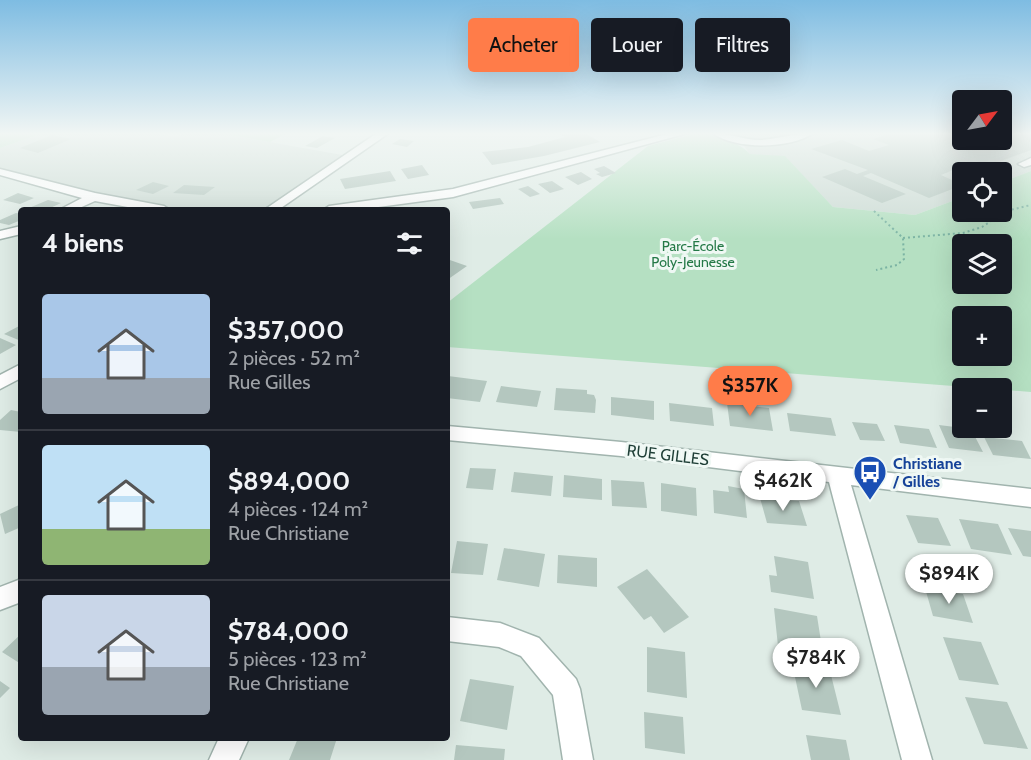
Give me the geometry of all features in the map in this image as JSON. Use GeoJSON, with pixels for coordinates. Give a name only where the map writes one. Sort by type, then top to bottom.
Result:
{"type":"FeatureCollection","features":[{"type":"Feature","properties":{"kind":"street"},"geometry":{"type":"LineString","coordinates":[[274,207],[331,168]]}},
{"type":"Feature","properties":{"kind":"street"},"geometry":{"type":"LineString","coordinates":[[351,207],[453,193],[547,168]]}},
{"type":"Feature","properties":{"kind":"street"},"geometry":{"type":"LineString","coordinates":[[0,172],[94,196],[149,207]]}},
{"type":"Feature","properties":{"kind":"street"},"geometry":{"type":"LineString","coordinates":[[71,207],[94,196]]}},
{"type":"Feature","properties":{"kind":"street"},"geometry":{"type":"LineString","coordinates":[[0,235],[18,231]]}},
{"type":"Feature","properties":{"kind":"street","name":"RUE GILLES"},"geometry":{"type":"LineString","coordinates":[[450,433],[621,449],[1031,498]]}},
{"type":"Feature","properties":{"kind":"street"},"geometry":{"type":"LineString","coordinates":[[838,476],[917,760]]}},
{"type":"Feature","properties":{"kind":"street"},"geometry":{"type":"LineString","coordinates":[[0,599],[18,591]]}},
{"type":"Feature","properties":{"kind":"street"},"geometry":{"type":"LineString","coordinates":[[450,629],[500,635],[530,647],[566,689],[578,760]]}},
{"type":"Feature","properties":{"kind":"street"},"geometry":{"type":"LineString","coordinates":[[224,760],[233,741]]}},
{"type":"Feature","properties":{"kind":"path"},"geometry":{"type":"LineString","coordinates":[[874,211],[903,238],[963,233],[982,227],[1006,211],[1031,205]]}},
{"type":"Feature","properties":{"kind":"path"},"geometry":{"type":"LineString","coordinates":[[876,270],[897,265],[904,258],[903,238]]}},
{"type":"Feature","properties":{"kind":"shaded area"},"geometry":{"type":"Polygon","coordinates":[[[0,168],[330,168],[274,207],[134,207],[0,172],[0,168]]]}},
{"type":"Feature","properties":{"kind":"shaded area"},"geometry":{"type":"Polygon","coordinates":[[[796,168],[952,168],[952,201],[915,215],[833,207],[796,168]]]}},
{"type":"Feature","properties":{"kind":"shaded area"},"geometry":{"type":"Polygon","coordinates":[[[1012,168],[1031,168],[1031,171],[1012,178],[1012,168]]]}},
{"type":"Feature","properties":{"kind":"green space","name":"Parc-École Poly-Jeunesse"},"geometry":{"type":"Polygon","coordinates":[[[619,168],[797,168],[833,207],[915,215],[952,201],[952,222],[1012,222],[1012,178],[1031,171],[1031,392],[1012,391],[1012,378],[952,378],[952,386],[450,347],[450,301],[619,168]]]}},
{"type":"Feature","properties":{"kind":"building"},"geometry":{"type":"Polygon","coordinates":[[[424,168],[429,175],[408,179],[401,169],[424,168]]]}},
{"type":"Feature","properties":{"kind":"building"},"geometry":{"type":"Polygon","coordinates":[[[608,168],[616,173],[602,177],[596,174],[600,173],[594,169],[608,168]]]}},
{"type":"Feature","properties":{"kind":"building"},"geometry":{"type":"Polygon","coordinates":[[[864,168],[952,168],[941,175],[952,180],[952,189],[929,198],[871,173],[863,176],[906,194],[882,203],[822,177],[845,169],[857,174],[868,170],[864,168]]]}},
{"type":"Feature","properties":{"kind":"building"},"geometry":{"type":"Polygon","coordinates":[[[390,171],[396,181],[345,189],[340,179],[390,171]]]}},
{"type":"Feature","properties":{"kind":"building"},"geometry":{"type":"Polygon","coordinates":[[[581,172],[592,179],[578,185],[565,177],[581,172]]]}},
{"type":"Feature","properties":{"kind":"building"},"geometry":{"type":"Polygon","coordinates":[[[552,181],[564,189],[550,193],[538,184],[552,181]]]}},
{"type":"Feature","properties":{"kind":"building"},"geometry":{"type":"Polygon","coordinates":[[[153,182],[169,186],[153,194],[136,190],[153,182]]]}},
{"type":"Feature","properties":{"kind":"building"},"geometry":{"type":"Polygon","coordinates":[[[184,185],[215,187],[204,195],[173,193],[184,185]]]}},
{"type":"Feature","properties":{"kind":"building"},"geometry":{"type":"Polygon","coordinates":[[[528,186],[540,194],[530,197],[518,189],[528,186]]]}},
{"type":"Feature","properties":{"kind":"building"},"geometry":{"type":"Polygon","coordinates":[[[18,193],[34,198],[20,204],[3,200],[18,193]]]}},
{"type":"Feature","properties":{"kind":"building"},"geometry":{"type":"Polygon","coordinates":[[[500,198],[504,204],[473,209],[469,202],[500,198]]]}},
{"type":"Feature","properties":{"kind":"building"},"geometry":{"type":"Polygon","coordinates":[[[48,200],[61,203],[52,207],[31,207],[48,200]]]}},
{"type":"Feature","properties":{"kind":"building"},"geometry":{"type":"Polygon","coordinates":[[[18,213],[18,221],[9,225],[0,223],[0,220],[18,213]]]}},
{"type":"Feature","properties":{"kind":"building"},"geometry":{"type":"Polygon","coordinates":[[[450,260],[467,266],[450,278],[450,260]]]}},
{"type":"Feature","properties":{"kind":"building"},"geometry":{"type":"Polygon","coordinates":[[[18,327],[18,340],[4,334],[18,327]]]}},
{"type":"Feature","properties":{"kind":"building"},"geometry":{"type":"Polygon","coordinates":[[[0,338],[16,345],[0,354],[0,338]]]}},
{"type":"Feature","properties":{"kind":"building"},"geometry":{"type":"Polygon","coordinates":[[[450,376],[487,381],[480,402],[450,398],[450,376]]]}},
{"type":"Feature","properties":{"kind":"building"},"geometry":{"type":"Polygon","coordinates":[[[501,386],[541,391],[537,407],[496,402],[501,386]]]}},
{"type":"Feature","properties":{"kind":"building"},"geometry":{"type":"Polygon","coordinates":[[[556,388],[587,390],[587,394],[594,395],[596,400],[595,413],[554,410],[556,388]]]}},
{"type":"Feature","properties":{"kind":"building"},"geometry":{"type":"Polygon","coordinates":[[[611,397],[654,401],[654,420],[611,415],[611,397]]]}},
{"type":"Feature","properties":{"kind":"building"},"geometry":{"type":"Polygon","coordinates":[[[669,403],[712,408],[714,426],[670,421],[669,403]]]}},
{"type":"Feature","properties":{"kind":"building"},"geometry":{"type":"Polygon","coordinates":[[[727,403],[769,408],[773,431],[730,426],[727,403]]]}},
{"type":"Feature","properties":{"kind":"building"},"geometry":{"type":"Polygon","coordinates":[[[11,410],[18,411],[18,432],[0,430],[0,420],[11,410]]]}},
{"type":"Feature","properties":{"kind":"building"},"geometry":{"type":"Polygon","coordinates":[[[787,413],[831,418],[836,436],[790,431],[787,413]]]}},
{"type":"Feature","properties":{"kind":"building"},"geometry":{"type":"Polygon","coordinates":[[[852,422],[877,424],[885,441],[860,440],[852,422]]]}},
{"type":"Feature","properties":{"kind":"building"},"geometry":{"type":"Polygon","coordinates":[[[894,425],[929,429],[937,448],[900,443],[894,425]]]}},
{"type":"Feature","properties":{"kind":"building"},"geometry":{"type":"Polygon","coordinates":[[[939,425],[952,427],[952,438],[976,438],[983,452],[949,448],[939,425]]]}},
{"type":"Feature","properties":{"kind":"building"},"geometry":{"type":"Polygon","coordinates":[[[984,438],[1022,441],[1031,459],[993,455],[984,438]]]}},
{"type":"Feature","properties":{"kind":"building"},"geometry":{"type":"Polygon","coordinates":[[[470,468],[496,469],[493,490],[466,488],[470,468]]]}},
{"type":"Feature","properties":{"kind":"building"},"geometry":{"type":"Polygon","coordinates":[[[514,472],[553,476],[551,496],[511,492],[514,472]]]}},
{"type":"Feature","properties":{"kind":"building"},"geometry":{"type":"Polygon","coordinates":[[[564,475],[602,479],[602,500],[563,497],[564,475]]]}},
{"type":"Feature","properties":{"kind":"building"},"geometry":{"type":"Polygon","coordinates":[[[611,480],[644,482],[647,508],[612,506],[611,480]]]}},
{"type":"Feature","properties":{"kind":"building"},"geometry":{"type":"Polygon","coordinates":[[[661,483],[696,488],[697,516],[661,511],[661,483]]]}},
{"type":"Feature","properties":{"kind":"building"},"geometry":{"type":"Polygon","coordinates":[[[728,486],[744,489],[747,518],[714,513],[713,490],[729,492],[728,486]]]}},
{"type":"Feature","properties":{"kind":"building"},"geometry":{"type":"Polygon","coordinates":[[[760,498],[799,501],[807,526],[767,523],[760,498]]]}},
{"type":"Feature","properties":{"kind":"building"},"geometry":{"type":"Polygon","coordinates":[[[18,505],[18,528],[5,534],[0,514],[18,505]]]}},
{"type":"Feature","properties":{"kind":"building"},"geometry":{"type":"Polygon","coordinates":[[[906,515],[938,518],[951,546],[918,543],[906,515]]]}},
{"type":"Feature","properties":{"kind":"building"},"geometry":{"type":"Polygon","coordinates":[[[959,519],[998,524],[1012,555],[971,549],[959,519]]]}},
{"type":"Feature","properties":{"kind":"building"},"geometry":{"type":"Polygon","coordinates":[[[1008,528],[1031,531],[1031,557],[1023,556],[1008,528]]]}},
{"type":"Feature","properties":{"kind":"building"},"geometry":{"type":"Polygon","coordinates":[[[457,541],[488,544],[483,575],[451,573],[457,541]]]}},
{"type":"Feature","properties":{"kind":"building"},"geometry":{"type":"Polygon","coordinates":[[[504,548],[545,554],[539,587],[497,580],[504,548]]]}},
{"type":"Feature","properties":{"kind":"building"},"geometry":{"type":"Polygon","coordinates":[[[558,555],[597,558],[597,587],[557,583],[558,555]]]}},
{"type":"Feature","properties":{"kind":"building"},"geometry":{"type":"Polygon","coordinates":[[[774,556],[808,562],[814,599],[771,592],[769,575],[777,576],[774,556]]]}},
{"type":"Feature","properties":{"kind":"building"},"geometry":{"type":"Polygon","coordinates":[[[647,569],[689,617],[664,633],[651,616],[644,620],[617,587],[647,569]]]}},
{"type":"Feature","properties":{"kind":"building"},"geometry":{"type":"Polygon","coordinates":[[[925,588],[963,594],[973,623],[933,616],[925,588]]]}},
{"type":"Feature","properties":{"kind":"building"},"geometry":{"type":"Polygon","coordinates":[[[774,608],[817,616],[823,654],[778,646],[774,608]]]}},
{"type":"Feature","properties":{"kind":"building"},"geometry":{"type":"Polygon","coordinates":[[[18,637],[18,662],[2,652],[18,637]]]}},
{"type":"Feature","properties":{"kind":"building"},"geometry":{"type":"Polygon","coordinates":[[[943,637],[981,642],[999,685],[959,680],[943,637]]]}},
{"type":"Feature","properties":{"kind":"building"},"geometry":{"type":"Polygon","coordinates":[[[647,647],[685,652],[687,698],[647,692],[647,647]]]}},
{"type":"Feature","properties":{"kind":"building"},"geometry":{"type":"Polygon","coordinates":[[[792,663],[829,667],[841,715],[802,710],[792,663]]]}},
{"type":"Feature","properties":{"kind":"building"},"geometry":{"type":"Polygon","coordinates":[[[470,679],[514,686],[507,730],[460,721],[470,679]]]}},
{"type":"Feature","properties":{"kind":"building"},"geometry":{"type":"Polygon","coordinates":[[[0,681],[10,688],[0,698],[0,681]]]}},
{"type":"Feature","properties":{"kind":"building"},"geometry":{"type":"Polygon","coordinates":[[[965,697],[1007,702],[1028,749],[984,744],[965,697]]]}},
{"type":"Feature","properties":{"kind":"building"},"geometry":{"type":"Polygon","coordinates":[[[644,712],[683,717],[685,754],[645,748],[644,712]]]}},
{"type":"Feature","properties":{"kind":"building"},"geometry":{"type":"Polygon","coordinates":[[[806,735],[846,740],[850,760],[811,760],[806,735]]]}},
{"type":"Feature","properties":{"kind":"building"},"geometry":{"type":"Polygon","coordinates":[[[297,741],[336,741],[330,760],[289,760],[297,741]]]}},
{"type":"Feature","properties":{"kind":"building"},"geometry":{"type":"Polygon","coordinates":[[[456,745],[505,749],[504,760],[454,760],[456,745]]]}},
{"type":"Feature","properties":{"kind":"place","name":"Christiane / Gilles"},"geometry":{"type":"Point","coordinates":[870,501]}}]}
